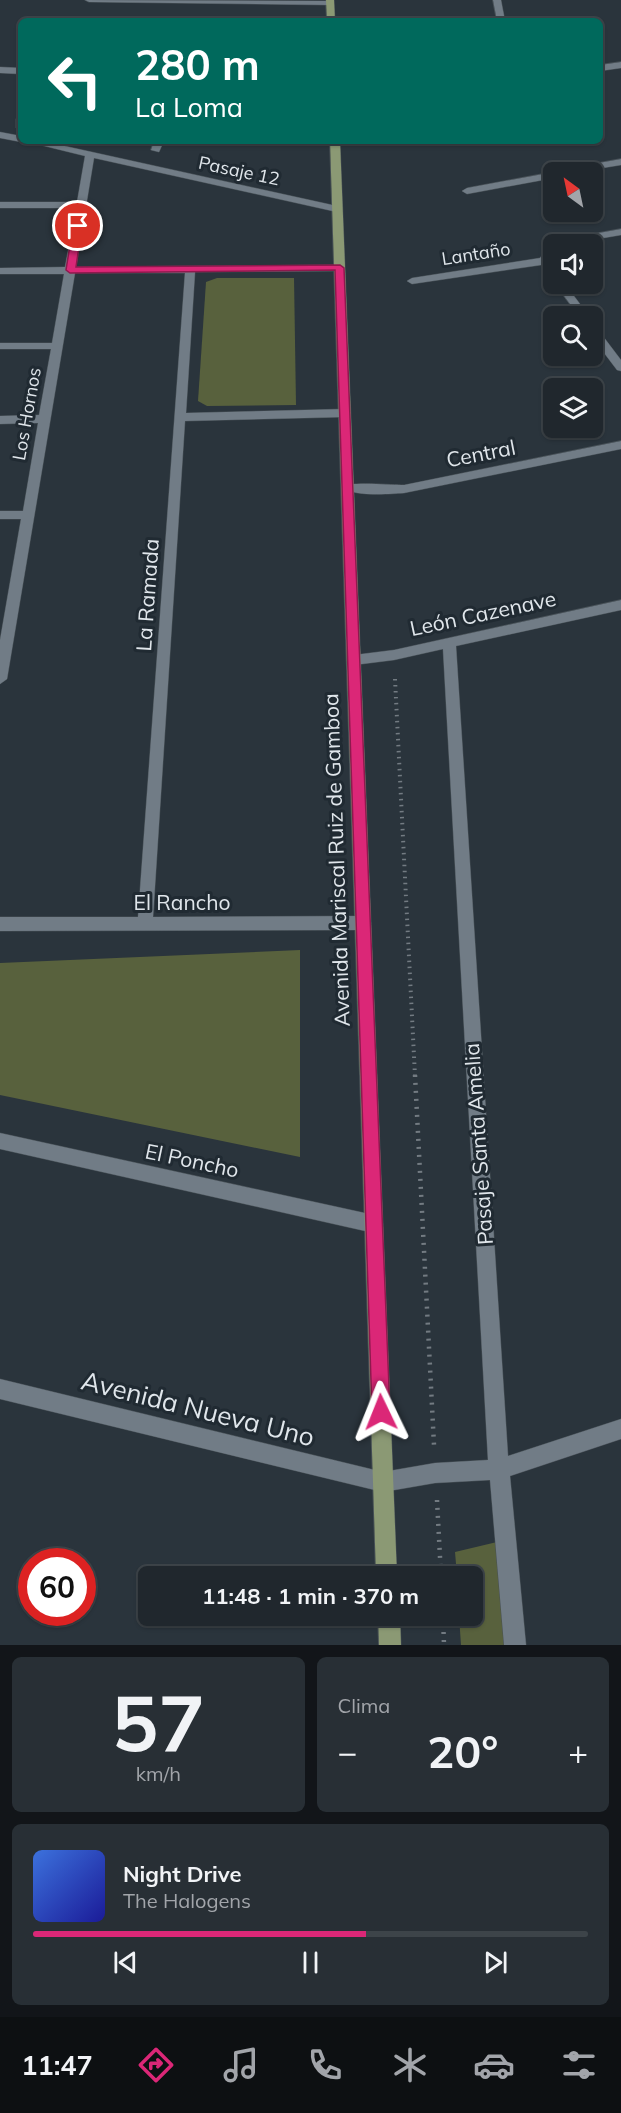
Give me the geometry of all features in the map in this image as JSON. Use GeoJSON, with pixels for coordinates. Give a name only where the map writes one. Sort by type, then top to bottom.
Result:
{"type":"FeatureCollection","features":[{"type":"Feature","properties":{"kind":"main road"},"geometry":{"type":"LineString","coordinates":[[330,2],[331,18]]}},
{"type":"Feature","properties":{"kind":"main road","name":"Avenida Mariscal Ruiz de Gamboa"},"geometry":{"type":"LineString","coordinates":[[335,144],[387,1566]]}},
{"type":"Feature","properties":{"kind":"main road"},"geometry":{"type":"LineString","coordinates":[[389,1626],[390,1645]]}},
{"type":"Feature","properties":{"kind":"street"},"geometry":{"type":"LineString","coordinates":[[89,0],[330,2]]}},
{"type":"Feature","properties":{"kind":"street"},"geometry":{"type":"LineString","coordinates":[[497,0],[500,18]]}},
{"type":"Feature","properties":{"kind":"street"},"geometry":{"type":"LineString","coordinates":[[603,68],[621,65]]}},
{"type":"Feature","properties":{"kind":"street"},"geometry":{"type":"LineString","coordinates":[[0,70],[18,70]]}},
{"type":"Feature","properties":{"kind":"street"},"geometry":{"type":"LineString","coordinates":[[0,135],[18,138]]}},
{"type":"Feature","properties":{"kind":"street","name":"Pasaje 12"},"geometry":{"type":"LineString","coordinates":[[43,144],[338,209]]}},
{"type":"Feature","properties":{"kind":"street","name":"Los Hornos"},"geometry":{"type":"LineString","coordinates":[[0,679],[6,612],[28,515],[90,154]]}},
{"type":"Feature","properties":{"kind":"street"},"geometry":{"type":"LineString","coordinates":[[603,165],[621,162]]}},
{"type":"Feature","properties":{"kind":"street"},"geometry":{"type":"LineString","coordinates":[[467,190],[543,177]]}},
{"type":"Feature","properties":{"kind":"street"},"geometry":{"type":"LineString","coordinates":[[0,205],[82,205]]}},
{"type":"Feature","properties":{"kind":"street"},"geometry":{"type":"LineString","coordinates":[[603,235],[621,232]]}},
{"type":"Feature","properties":{"kind":"street","name":"Lantaño"},"geometry":{"type":"LineString","coordinates":[[412,281],[543,261]]}},
{"type":"Feature","properties":{"kind":"street"},"geometry":{"type":"LineString","coordinates":[[0,271],[340,268]]}},
{"type":"Feature","properties":{"kind":"street","name":"La Ramada"},"geometry":{"type":"LineString","coordinates":[[144,924],[190,269]]}},
{"type":"Feature","properties":{"kind":"street"},"geometry":{"type":"LineString","coordinates":[[603,344],[621,368]]}},
{"type":"Feature","properties":{"kind":"street"},"geometry":{"type":"LineString","coordinates":[[0,346],[57,346]]}},
{"type":"Feature","properties":{"kind":"street"},"geometry":{"type":"LineString","coordinates":[[180,417],[345,413]]}},
{"type":"Feature","properties":{"kind":"street"},"geometry":{"type":"LineString","coordinates":[[0,420],[45,419]]}},
{"type":"Feature","properties":{"kind":"street","name":"Central"},"geometry":{"type":"LineString","coordinates":[[348,487],[379,490],[404,489],[621,445]]}},
{"type":"Feature","properties":{"kind":"street"},"geometry":{"type":"LineString","coordinates":[[0,515],[28,515]]}},
{"type":"Feature","properties":{"kind":"street","name":"León Cazenave"},"geometry":{"type":"LineString","coordinates":[[354,660],[394,655],[621,605]]}},
{"type":"Feature","properties":{"kind":"street","name":"Pasaje Santa Amelia"},"geometry":{"type":"LineString","coordinates":[[448,643],[499,1469],[515,1645]]}},
{"type":"Feature","properties":{"kind":"street","name":"El Rancho"},"geometry":{"type":"LineString","coordinates":[[0,924],[363,922]]}},
{"type":"Feature","properties":{"kind":"street","name":"El Poncho"},"geometry":{"type":"LineString","coordinates":[[0,1141],[374,1224]]}},
{"type":"Feature","properties":{"kind":"street","name":"Avenida Nueva Uno"},"geometry":{"type":"LineString","coordinates":[[0,1389],[383,1482]]}},
{"type":"Feature","properties":{"kind":"street"},"geometry":{"type":"LineString","coordinates":[[383,1482],[435,1473],[499,1469],[621,1429]]}},
{"type":"Feature","properties":{"kind":"path"},"geometry":{"type":"LineString","coordinates":[[394,655],[440,1566]]}},
{"type":"Feature","properties":{"kind":"path"},"geometry":{"type":"LineString","coordinates":[[443,1626],[444,1645]]}},
{"type":"Feature","properties":{"kind":"green space"},"geometry":{"type":"Polygon","coordinates":[[[217,278],[294,278],[296,405],[207,406],[198,401],[206,282],[217,278]]]}},
{"type":"Feature","properties":{"kind":"green space"},"geometry":{"type":"Polygon","coordinates":[[[300,950],[300,1157],[0,1095],[0,963],[300,950]]]}},
{"type":"Feature","properties":{"kind":"green space"},"geometry":{"type":"Polygon","coordinates":[[[497,1542],[505,1645],[461,1645],[460,1626],[483,1626],[483,1566],[456,1566],[455,1552],[497,1542]]]}},
{"type":"Feature","properties":{"kind":"route"},"geometry":{"type":"LineString","coordinates":[[78,226],[70,270],[340,268],[381,1412]]}}]}
